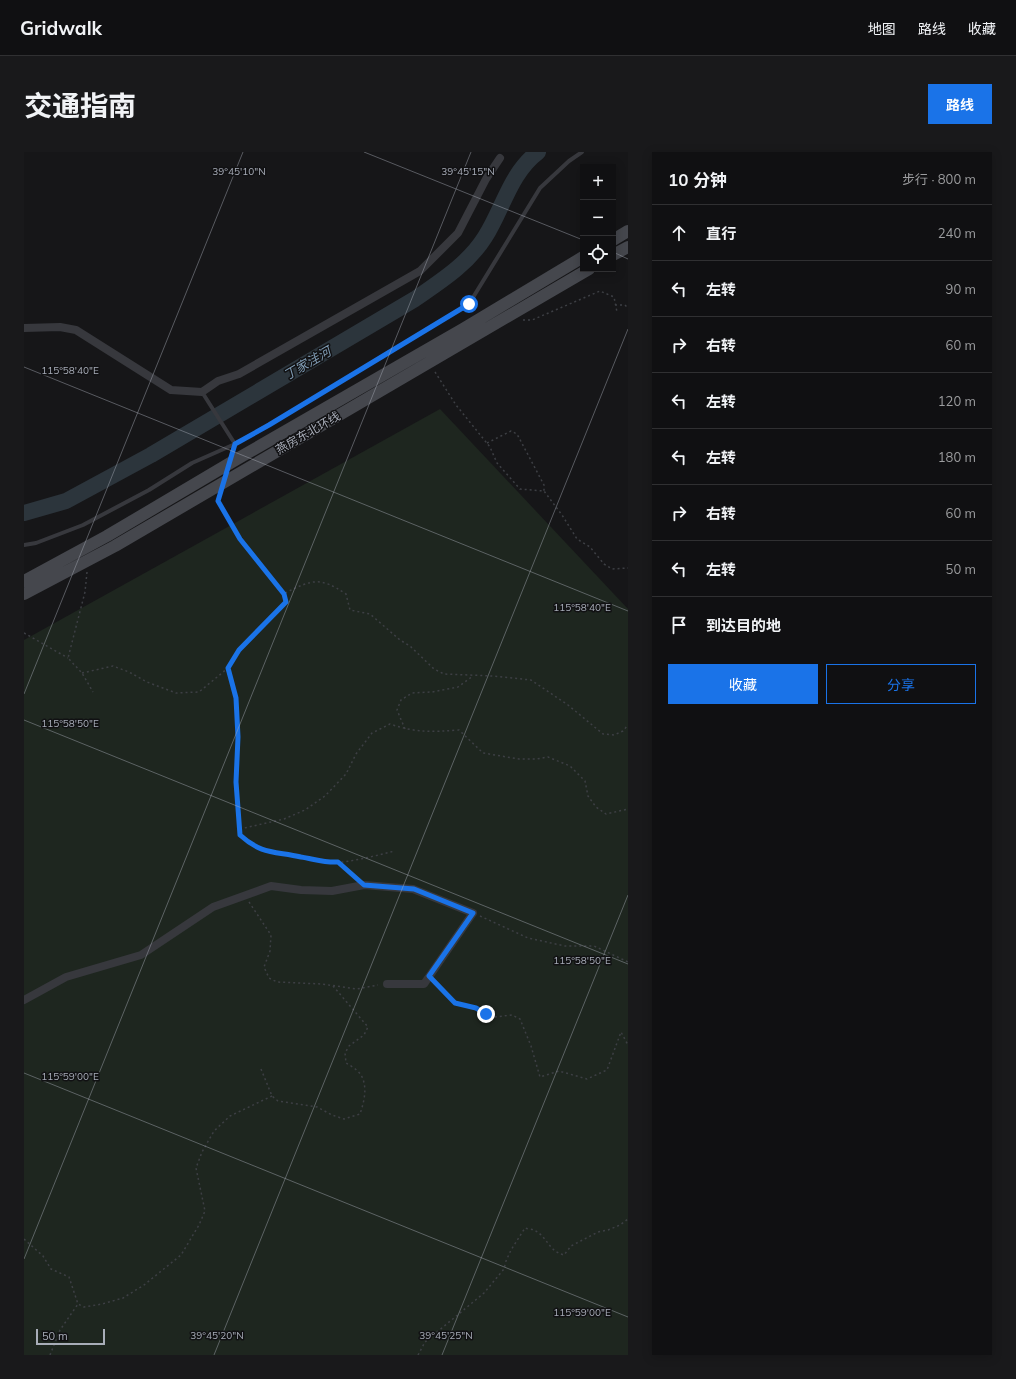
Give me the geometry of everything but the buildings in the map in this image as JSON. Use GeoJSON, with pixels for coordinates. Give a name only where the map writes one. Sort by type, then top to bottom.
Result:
{"type":"FeatureCollection","features":[{"type":"Feature","properties":{"kind":"main road"},"geometry":{"type":"LineString","coordinates":[[616,238],[628,231]]}},
{"type":"Feature","properties":{"kind":"main road"},"geometry":{"type":"LineString","coordinates":[[616,253],[628,247]]}},
{"type":"Feature","properties":{"kind":"main road","name":"燕房东北环线"},"geometry":{"type":"LineString","coordinates":[[24,581],[106,536],[463,329],[580,259]]}},
{"type":"Feature","properties":{"kind":"main road","name":"燕房东北环线"},"geometry":{"type":"LineString","coordinates":[[24,594],[115,546],[584,272]]}},
{"type":"Feature","properties":{"kind":"street"},"geometry":{"type":"LineString","coordinates":[[24,328],[60,327],[76,330],[171,390],[202,392],[218,381],[239,374],[420,271],[458,233],[486,179],[500,158]]}},
{"type":"Feature","properties":{"kind":"street"},"geometry":{"type":"LineString","coordinates":[[24,1000],[66,977],[142,955],[213,906],[271,886],[302,890],[332,891],[364,885],[414,889],[473,913],[424,984],[388,984]]}},
{"type":"Feature","properties":{"kind":"lane"},"geometry":{"type":"LineString","coordinates":[[24,545],[83,525],[149,490],[192,463],[235,444],[469,304],[498,260],[540,188],[569,161],[582,152]]}},
{"type":"Feature","properties":{"kind":"lane"},"geometry":{"type":"LineString","coordinates":[[202,392],[235,444]]}},
{"type":"Feature","properties":{"kind":"path"},"geometry":{"type":"LineString","coordinates":[[517,320],[532,320],[600,291],[614,297],[617,312]]}},
{"type":"Feature","properties":{"kind":"path"},"geometry":{"type":"LineString","coordinates":[[615,305],[625,305],[628,308]]}},
{"type":"Feature","properties":{"kind":"path"},"geometry":{"type":"LineString","coordinates":[[434,372],[456,405],[487,443],[497,463],[520,489],[544,491]]}},
{"type":"Feature","properties":{"kind":"path"},"geometry":{"type":"LineString","coordinates":[[487,443],[511,431],[518,434],[544,485],[544,491],[562,515],[577,539],[590,547],[604,564],[612,569],[628,568]]}},
{"type":"Feature","properties":{"kind":"path"},"geometry":{"type":"LineString","coordinates":[[82,673],[113,666],[176,694],[199,692],[228,668],[239,650],[286,602],[284,594],[240,539],[218,501],[220,494]]}},
{"type":"Feature","properties":{"kind":"path"},"geometry":{"type":"LineString","coordinates":[[68,658],[85,592],[87,568]]}},
{"type":"Feature","properties":{"kind":"path"},"geometry":{"type":"LineString","coordinates":[[284,594],[312,581],[324,582],[346,594],[350,610],[370,614],[400,640],[410,646],[434,669],[444,674],[531,680],[568,705],[602,734],[614,735],[623,731],[628,725]]}},
{"type":"Feature","properties":{"kind":"path"},"geometry":{"type":"LineString","coordinates":[[24,633],[68,658],[82,673],[93,692]]}},
{"type":"Feature","properties":{"kind":"path"},"geometry":{"type":"LineString","coordinates":[[228,668],[236,698],[238,737],[236,782],[240,835],[250,845],[268,852],[300,856],[329,863],[370,857],[395,851]]}},
{"type":"Feature","properties":{"kind":"path"},"geometry":{"type":"LineString","coordinates":[[406,730],[397,710],[401,700],[412,692],[432,692],[458,687],[473,676]]}},
{"type":"Feature","properties":{"kind":"path"},"geometry":{"type":"LineString","coordinates":[[240,829],[284,819],[305,810],[325,796],[346,774],[356,754],[372,733],[390,724],[406,730],[430,732],[460,730],[483,753],[518,759],[548,757],[570,766],[585,781],[588,796],[596,807],[606,814],[628,809]]}},
{"type":"Feature","properties":{"kind":"path"},"geometry":{"type":"LineString","coordinates":[[338,862],[364,885]]}},
{"type":"Feature","properties":{"kind":"path"},"geometry":{"type":"LineString","coordinates":[[245,895],[271,935],[270,951],[264,967],[269,978],[277,982],[322,984],[357,989],[388,984]]}},
{"type":"Feature","properties":{"kind":"path"},"geometry":{"type":"LineString","coordinates":[[473,913],[528,938],[565,946],[594,946],[628,962]]}},
{"type":"Feature","properties":{"kind":"path"},"geometry":{"type":"LineString","coordinates":[[429,976],[455,1003],[476,1008],[495,1017],[512,1015],[520,1019],[531,1046],[540,1077],[559,1071],[587,1078],[607,1070],[621,1032],[628,1045]]}},
{"type":"Feature","properties":{"kind":"path"},"geometry":{"type":"LineString","coordinates":[[260,1069],[272,1096],[278,1101],[317,1108],[344,1119],[360,1114],[364,1102],[365,1086],[360,1074],[346,1063],[346,1052],[349,1046],[364,1035],[368,1026],[333,986]]}},
{"type":"Feature","properties":{"kind":"path"},"geometry":{"type":"LineString","coordinates":[[24,1239],[43,1256],[51,1269],[69,1277],[78,1304],[84,1307],[123,1298],[144,1285],[181,1256],[199,1225],[205,1211],[196,1168],[202,1152],[214,1131],[230,1116],[248,1106],[272,1096]]}},
{"type":"Feature","properties":{"kind":"path"},"geometry":{"type":"LineString","coordinates":[[418,1355],[425,1342],[484,1293],[504,1269],[511,1250],[525,1228],[534,1230],[556,1253],[564,1256],[571,1246],[598,1232],[620,1225],[628,1219]]}},
{"type":"Feature","properties":{"kind":"path"},"geometry":{"type":"LineString","coordinates":[[50,1355],[60,1330],[78,1304]]}},
{"type":"Feature","properties":{"kind":"shaded area"},"geometry":{"type":"Polygon","coordinates":[[[440,409],[628,609],[628,1355],[24,1355],[24,640],[440,409]]]}},
{"type":"Feature","properties":{"kind":"waterway","name":"丁家洼河"},"geometry":{"type":"LineString","coordinates":[[24,513],[66,501],[151,455],[435,286],[471,256],[478,247],[485,237],[520,170],[538,152]]}},
{"type":"Feature","properties":{"kind":"route"},"geometry":{"type":"LineString","coordinates":[[469,304],[235,444],[218,501],[240,539],[284,594],[286,602],[239,650],[228,668],[236,698],[238,737],[236,782],[240,835],[250,845],[268,852],[300,856],[329,863],[338,862],[364,885],[414,889],[473,913],[429,976],[455,1003],[476,1008],[486,1014]]}}]}
